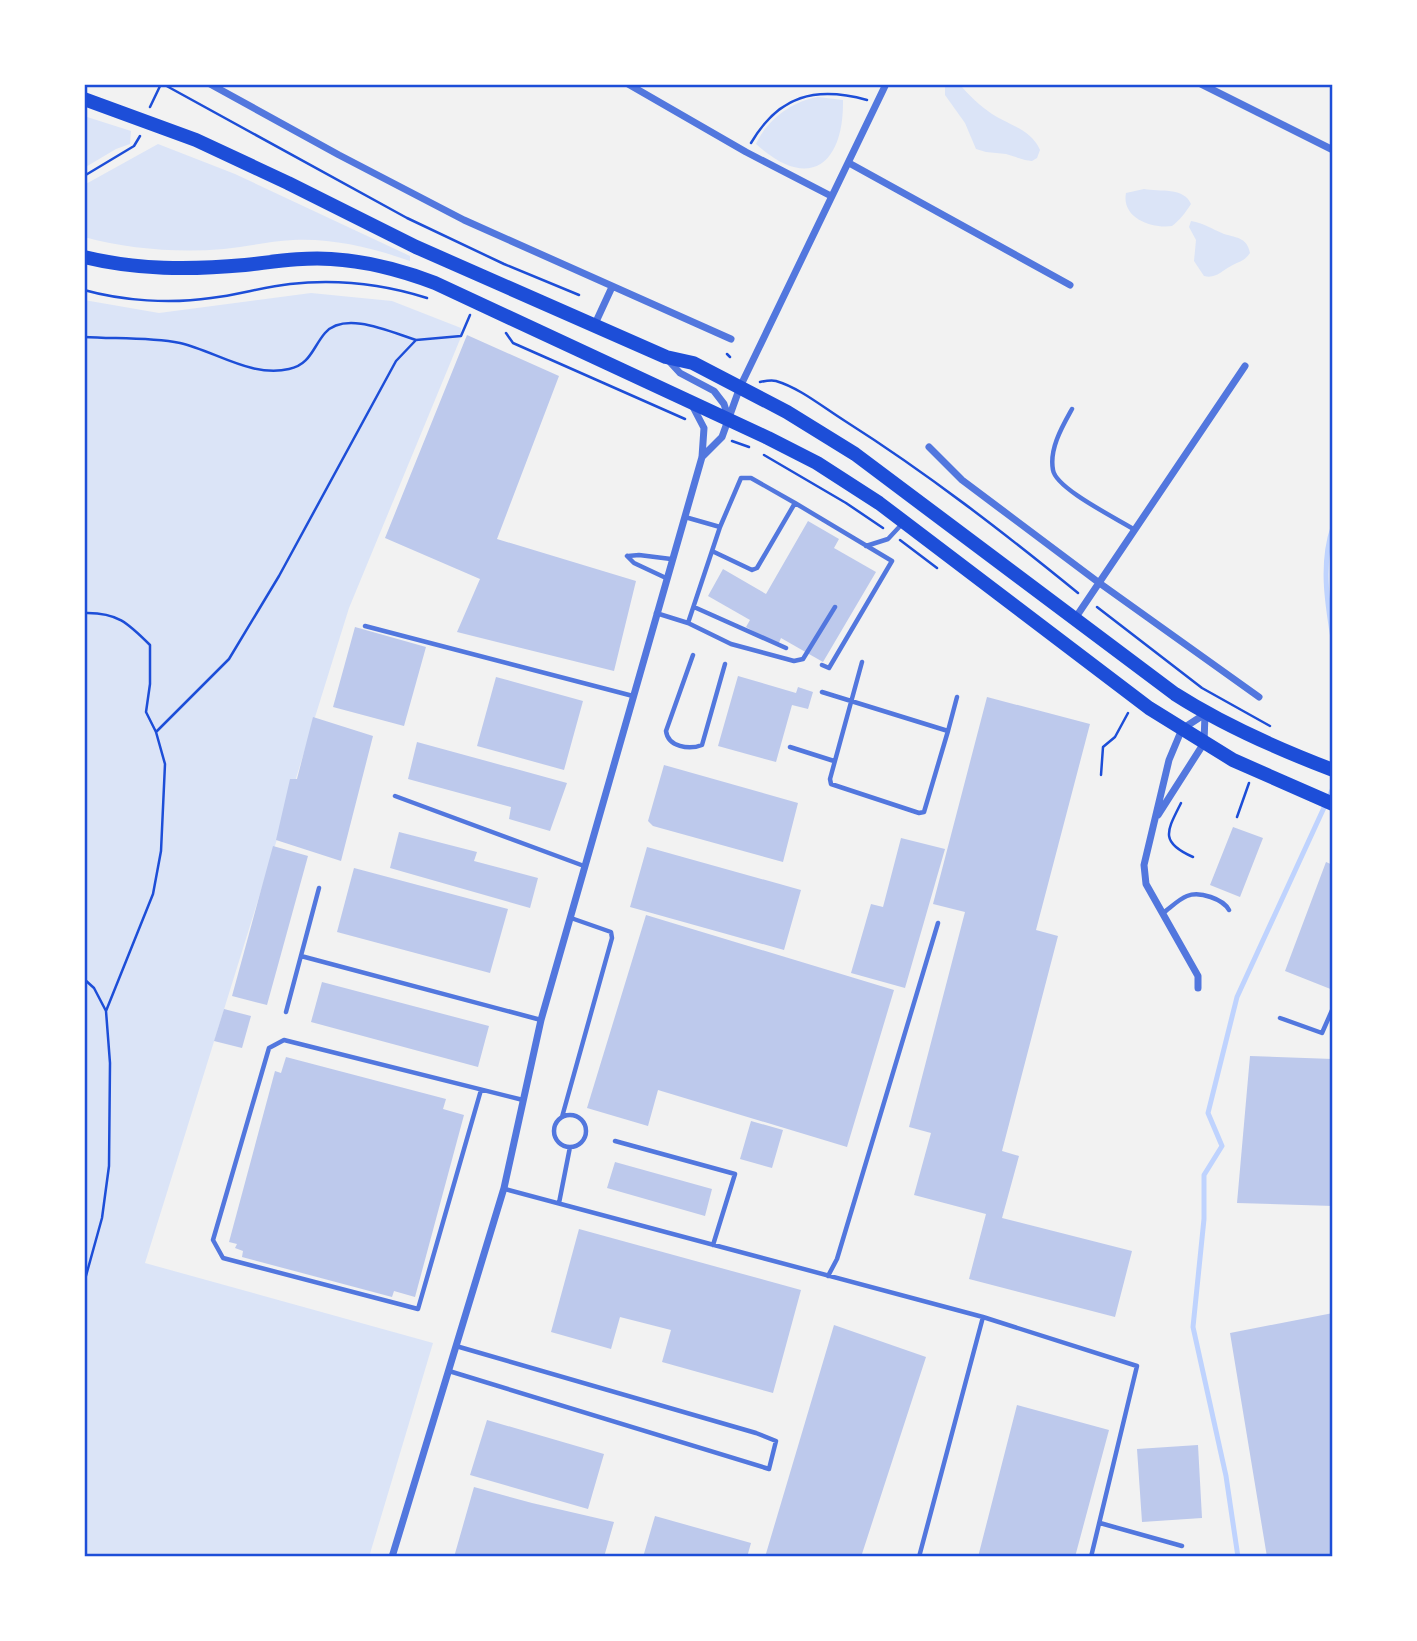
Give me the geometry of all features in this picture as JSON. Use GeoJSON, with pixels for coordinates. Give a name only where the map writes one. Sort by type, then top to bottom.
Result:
{"type":"FeatureCollection","features":[{"type":"Feature","properties":{"kind":"main road"},"geometry":{"type":"LineString","coordinates":[[84,99],[171,129],[208,145],[416,247],[666,357],[693,363],[787,412],[855,454],[1074,620],[1205,714],[1262,742],[1333,770]]}},
{"type":"Feature","properties":{"kind":"main road"},"geometry":{"type":"LineString","coordinates":[[84,257],[140,267],[178,269],[327,258],[380,265],[435,283],[817,463],[904,522],[1149,708],[1203,743],[1333,804]]}},
{"type":"Feature","properties":{"kind":"street"},"geometry":{"type":"LineString","coordinates":[[210,84],[428,203],[731,339]]}},
{"type":"Feature","properties":{"kind":"street"},"geometry":{"type":"LineString","coordinates":[[628,84],[746,152],[831,196]]}},
{"type":"Feature","properties":{"kind":"street"},"geometry":{"type":"LineString","coordinates":[[702,457],[719,442],[730,421],[740,387],[886,84]]}},
{"type":"Feature","properties":{"kind":"street"},"geometry":{"type":"LineString","coordinates":[[1201,84],[1333,150]]}},
{"type":"Feature","properties":{"kind":"street"},"geometry":{"type":"LineString","coordinates":[[849,163],[1070,285]]}},
{"type":"Feature","properties":{"kind":"street"},"geometry":{"type":"LineString","coordinates":[[594,326],[612,287]]}},
{"type":"Feature","properties":{"kind":"street"},"geometry":{"type":"LineString","coordinates":[[666,357],[680,373],[714,390],[724,404],[730,421]]}},
{"type":"Feature","properties":{"kind":"street"},"geometry":{"type":"LineString","coordinates":[[1074,620],[1245,366]]}},
{"type":"Feature","properties":{"kind":"street"},"geometry":{"type":"LineString","coordinates":[[392,1557],[504,1188],[541,1020],[702,457],[705,435],[702,421],[692,405],[679,397]]}},
{"type":"Feature","properties":{"kind":"street"},"geometry":{"type":"LineString","coordinates":[[929,447],[962,480],[1098,582],[1259,697]]}},
{"type":"Feature","properties":{"kind":"street"},"geometry":{"type":"LineString","coordinates":[[1198,988],[1198,976],[1146,884],[1144,865],[1169,760],[1182,729],[1205,714]]}},
{"type":"Feature","properties":{"kind":"street"},"geometry":{"type":"LineString","coordinates":[[1154,822],[1203,743],[1205,714]]}},
{"type":"Feature","properties":{"kind":"lane"},"geometry":{"type":"LineString","coordinates":[[1072,409],[1055,446],[1052,469],[1055,477],[1135,530]]}},
{"type":"Feature","properties":{"kind":"lane"},"geometry":{"type":"LineString","coordinates":[[688,623],[736,485],[745,477],[751,478],[892,561],[829,668],[822,665]]}},
{"type":"Feature","properties":{"kind":"lane"},"geometry":{"type":"LineString","coordinates":[[712,551],[744,568],[757,568],[794,503]]}},
{"type":"Feature","properties":{"kind":"lane"},"geometry":{"type":"LineString","coordinates":[[684,516],[720,527]]}},
{"type":"Feature","properties":{"kind":"lane"},"geometry":{"type":"LineString","coordinates":[[865,546],[880,543],[904,522]]}},
{"type":"Feature","properties":{"kind":"lane"},"geometry":{"type":"LineString","coordinates":[[666,578],[634,563],[627,556],[671,559]]}},
{"type":"Feature","properties":{"kind":"lane"},"geometry":{"type":"LineString","coordinates":[[694,607],[786,648]]}},
{"type":"Feature","properties":{"kind":"lane"},"geometry":{"type":"LineString","coordinates":[[656,613],[688,623],[731,644],[794,661],[803,659],[835,607]]}},
{"type":"Feature","properties":{"kind":"lane"},"geometry":{"type":"LineString","coordinates":[[365,626],[632,696]]}},
{"type":"Feature","properties":{"kind":"lane"},"geometry":{"type":"LineString","coordinates":[[693,655],[666,731],[670,742],[682,747],[702,745],[725,664]]}},
{"type":"Feature","properties":{"kind":"lane"},"geometry":{"type":"LineString","coordinates":[[862,662],[830,779],[836,788],[919,813],[924,812],[957,697]]}},
{"type":"Feature","properties":{"kind":"lane"},"geometry":{"type":"LineString","coordinates":[[822,692],[948,731]]}},
{"type":"Feature","properties":{"kind":"lane"},"geometry":{"type":"LineString","coordinates":[[790,747],[834,761]]}},
{"type":"Feature","properties":{"kind":"lane"},"geometry":{"type":"LineString","coordinates":[[395,796],[584,866]]}},
{"type":"Feature","properties":{"kind":"lane"},"geometry":{"type":"LineString","coordinates":[[286,1012],[319,888]]}},
{"type":"Feature","properties":{"kind":"lane"},"geometry":{"type":"LineString","coordinates":[[1162,914],[1188,895],[1209,896],[1226,905],[1229,911]]}},
{"type":"Feature","properties":{"kind":"lane"},"geometry":{"type":"LineString","coordinates":[[562,1117],[577,1117],[584,1124],[583,1139],[576,1146],[560,1144],[554,1135],[555,1125],[562,1117],[611,939],[611,932],[606,929],[570,918]]}},
{"type":"Feature","properties":{"kind":"lane"},"geometry":{"type":"LineString","coordinates":[[828,1276],[836,1259],[939,923]]}},
{"type":"Feature","properties":{"kind":"lane"},"geometry":{"type":"LineString","coordinates":[[301,956],[541,1020]]}},
{"type":"Feature","properties":{"kind":"lane"},"geometry":{"type":"LineString","coordinates":[[1280,1018],[1322,1033],[1333,1008]]}},
{"type":"Feature","properties":{"kind":"lane"},"geometry":{"type":"LineString","coordinates":[[481,1090],[418,1309],[223,1258],[213,1240],[269,1048],[284,1040],[523,1100]]}},
{"type":"Feature","properties":{"kind":"lane"},"geometry":{"type":"LineString","coordinates":[[615,1141],[735,1174],[713,1245]]}},
{"type":"Feature","properties":{"kind":"lane"},"geometry":{"type":"LineString","coordinates":[[559,1203],[570,1147]]}},
{"type":"Feature","properties":{"kind":"lane"},"geometry":{"type":"LineString","coordinates":[[504,1188],[983,1317],[1137,1366],[1091,1557]]}},
{"type":"Feature","properties":{"kind":"lane"},"geometry":{"type":"LineString","coordinates":[[919,1557],[983,1317]]}},
{"type":"Feature","properties":{"kind":"lane"},"geometry":{"type":"LineString","coordinates":[[449,1371],[769,1469],[776,1441],[766,1437],[456,1346]]}},
{"type":"Feature","properties":{"kind":"lane"},"geometry":{"type":"LineString","coordinates":[[1100,1523],[1182,1546]]}},
{"type":"Feature","properties":{"kind":"path"},"geometry":{"type":"LineString","coordinates":[[151,104],[162,84],[407,218],[504,264],[579,295]]}},
{"type":"Feature","properties":{"kind":"path"},"geometry":{"type":"LineString","coordinates":[[746,152],[754,137],[774,115],[789,102],[801,97],[830,93],[850,95],[877,103]]}},
{"type":"Feature","properties":{"kind":"path"},"geometry":{"type":"LineString","coordinates":[[84,176],[134,146],[142,132]]}},
{"type":"Feature","properties":{"kind":"path"},"geometry":{"type":"LineString","coordinates":[[84,290],[109,296],[186,301],[289,284],[330,282],[391,288],[433,300]]}},
{"type":"Feature","properties":{"kind":"path"},"geometry":{"type":"LineString","coordinates":[[460,311],[477,318]]}},
{"type":"Feature","properties":{"kind":"path"},"geometry":{"type":"LineString","coordinates":[[84,337],[179,343],[257,369],[272,371],[302,365],[315,351],[326,332],[338,324],[367,324],[416,340],[461,336],[470,315]]}},
{"type":"Feature","properties":{"kind":"path"},"geometry":{"type":"LineString","coordinates":[[503,331],[513,343],[687,419]]}},
{"type":"Feature","properties":{"kind":"path"},"geometry":{"type":"LineString","coordinates":[[156,732],[229,659],[279,576],[396,361],[416,340]]}},
{"type":"Feature","properties":{"kind":"path"},"geometry":{"type":"LineString","coordinates":[[774,380],[876,441],[996,527],[1080,594]]}},
{"type":"Feature","properties":{"kind":"path"},"geometry":{"type":"LineString","coordinates":[[731,441],[754,449],[809,480],[892,534],[945,574]]}},
{"type":"Feature","properties":{"kind":"path"},"geometry":{"type":"LineString","coordinates":[[1090,602],[1202,688],[1272,727]]}},
{"type":"Feature","properties":{"kind":"path"},"geometry":{"type":"LineString","coordinates":[[84,612],[105,612],[128,623],[150,645],[150,684],[146,712],[156,732],[165,764],[159,862],[153,894],[106,1011]]}},
{"type":"Feature","properties":{"kind":"path"},"geometry":{"type":"LineString","coordinates":[[1101,775],[1103,747],[1115,737],[1130,710]]}},
{"type":"Feature","properties":{"kind":"path"},"geometry":{"type":"LineString","coordinates":[[1237,817],[1254,769]]}},
{"type":"Feature","properties":{"kind":"path"},"geometry":{"type":"LineString","coordinates":[[1186,794],[1170,825],[1169,839],[1175,849],[1193,857]]}},
{"type":"Feature","properties":{"kind":"path"},"geometry":{"type":"LineString","coordinates":[[84,979],[94,988],[106,1011],[110,1063],[109,1166],[102,1218],[84,1283]]}},
{"type":"Feature","properties":{"kind":"shaded area"},"geometry":{"type":"Polygon","coordinates":[[[945,84],[959,84],[988,111],[1032,137],[1040,150],[1037,158],[1032,161],[1025,160],[976,149],[965,123],[945,95],[945,84]]]}},
{"type":"Feature","properties":{"kind":"shaded area"},"geometry":{"type":"Polygon","coordinates":[[[818,97],[843,100],[842,123],[837,141],[830,155],[820,164],[807,168],[792,167],[775,159],[756,144],[767,127],[781,113],[808,99],[818,97]]]}},
{"type":"Feature","properties":{"kind":"shaded area"},"geometry":{"type":"Polygon","coordinates":[[[84,116],[131,131],[130,144],[84,168],[84,116]]]}},
{"type":"Feature","properties":{"kind":"shaded area"},"geometry":{"type":"Polygon","coordinates":[[[158,144],[235,174],[410,256],[410,261],[338,242],[284,241],[224,249],[189,250],[136,247],[84,237],[84,185],[158,144]]]}},
{"type":"Feature","properties":{"kind":"shaded area"},"geometry":{"type":"Polygon","coordinates":[[[1144,189],[1171,191],[1183,195],[1191,204],[1172,226],[1156,226],[1140,220],[1128,209],[1126,193],[1144,189]]]}},
{"type":"Feature","properties":{"kind":"shaded area"},"geometry":{"type":"Polygon","coordinates":[[[1191,221],[1241,239],[1247,244],[1250,253],[1218,274],[1204,276],[1194,261],[1196,240],[1189,227],[1191,221]]]}},
{"type":"Feature","properties":{"kind":"shaded area"},"geometry":{"type":"Polygon","coordinates":[[[311,293],[392,301],[461,328],[461,337],[349,608],[145,1263],[433,1343],[369,1557],[84,1557],[84,300],[159,313],[311,293]]]}},
{"type":"Feature","properties":{"kind":"building"},"geometry":{"type":"Polygon","coordinates":[[[467,335],[559,376],[497,539],[636,581],[614,671],[457,632],[480,579],[385,538],[467,335]]]}},
{"type":"Feature","properties":{"kind":"building"},"geometry":{"type":"Polygon","coordinates":[[[808,521],[839,539],[834,548],[876,572],[823,662],[781,638],[778,645],[746,627],[750,620],[708,596],[723,569],[766,594],[808,521]]]}},
{"type":"Feature","properties":{"kind":"building"},"geometry":{"type":"Polygon","coordinates":[[[355,627],[426,647],[404,726],[333,707],[355,627]]]}},
{"type":"Feature","properties":{"kind":"building"},"geometry":{"type":"Polygon","coordinates":[[[738,676],[796,693],[798,687],[813,692],[808,709],[792,705],[776,762],[718,746],[738,676]]]}},
{"type":"Feature","properties":{"kind":"building"},"geometry":{"type":"Polygon","coordinates":[[[496,677],[583,701],[564,770],[477,746],[496,677]]]}},
{"type":"Feature","properties":{"kind":"building"},"geometry":{"type":"Polygon","coordinates":[[[987,697],[1090,724],[1036,930],[1058,936],[1002,1151],[1019,1156],[1002,1218],[1132,1251],[1115,1317],[969,1279],[986,1214],[914,1195],[931,1133],[909,1127],[965,912],[933,904],[987,697]]]}},
{"type":"Feature","properties":{"kind":"building"},"geometry":{"type":"Polygon","coordinates":[[[313,717],[373,736],[341,861],[276,840],[290,779],[297,779],[313,717]]]}},
{"type":"Feature","properties":{"kind":"building"},"geometry":{"type":"Polygon","coordinates":[[[417,742],[567,783],[550,831],[509,819],[511,807],[408,779],[417,742]]]}},
{"type":"Feature","properties":{"kind":"building"},"geometry":{"type":"Polygon","coordinates":[[[664,765],[798,803],[783,862],[653,826],[648,821],[664,765]]]}},
{"type":"Feature","properties":{"kind":"building"},"geometry":{"type":"Polygon","coordinates":[[[1233,827],[1263,838],[1240,897],[1210,885],[1233,827]]]}},
{"type":"Feature","properties":{"kind":"building"},"geometry":{"type":"Polygon","coordinates":[[[399,832],[477,852],[474,861],[538,878],[530,908],[390,868],[399,832]]]}},
{"type":"Feature","properties":{"kind":"building"},"geometry":{"type":"Polygon","coordinates":[[[901,838],[945,849],[905,988],[851,973],[871,904],[883,907],[901,838]]]}},
{"type":"Feature","properties":{"kind":"building"},"geometry":{"type":"Polygon","coordinates":[[[273,846],[308,856],[267,1005],[232,996],[273,846]]]}},
{"type":"Feature","properties":{"kind":"building"},"geometry":{"type":"Polygon","coordinates":[[[647,847],[801,890],[784,950],[630,907],[647,847]]]}},
{"type":"Feature","properties":{"kind":"building"},"geometry":{"type":"Polygon","coordinates":[[[1326,862],[1333,865],[1333,990],[1285,971],[1326,862]]]}},
{"type":"Feature","properties":{"kind":"building"},"geometry":{"type":"Polygon","coordinates":[[[354,868],[508,909],[490,973],[337,932],[354,868]]]}},
{"type":"Feature","properties":{"kind":"building"},"geometry":{"type":"Polygon","coordinates":[[[646,915],[894,990],[847,1147],[658,1090],[648,1126],[587,1108],[646,915]]]}},
{"type":"Feature","properties":{"kind":"building"},"geometry":{"type":"Polygon","coordinates":[[[322,982],[489,1026],[478,1067],[311,1022],[322,982]]]}},
{"type":"Feature","properties":{"kind":"building"},"geometry":{"type":"Polygon","coordinates":[[[224,1009],[251,1016],[242,1048],[214,1041],[224,1009]]]}},
{"type":"Feature","properties":{"kind":"building"},"geometry":{"type":"Polygon","coordinates":[[[1250,1056],[1333,1059],[1333,1206],[1237,1203],[1250,1056]]]}},
{"type":"Feature","properties":{"kind":"building"},"geometry":{"type":"Polygon","coordinates":[[[286,1057],[446,1099],[443,1109],[464,1115],[415,1297],[394,1291],[392,1297],[242,1257],[243,1251],[235,1248],[237,1244],[229,1242],[275,1071],[281,1073],[286,1057]]]}},
{"type":"Feature","properties":{"kind":"building"},"geometry":{"type":"Polygon","coordinates":[[[751,1121],[783,1130],[772,1168],[740,1159],[751,1121]]]}},
{"type":"Feature","properties":{"kind":"building"},"geometry":{"type":"Polygon","coordinates":[[[615,1162],[712,1189],[705,1216],[607,1188],[615,1162]]]}},
{"type":"Feature","properties":{"kind":"building"},"geometry":{"type":"Polygon","coordinates":[[[579,1229],[801,1290],[773,1393],[662,1362],[671,1330],[620,1317],[611,1349],[551,1332],[579,1229]]]}},
{"type":"Feature","properties":{"kind":"building"},"geometry":{"type":"Polygon","coordinates":[[[1333,1313],[1333,1557],[1267,1557],[1230,1333],[1333,1313]]]}},
{"type":"Feature","properties":{"kind":"building"},"geometry":{"type":"Polygon","coordinates":[[[834,1325],[926,1357],[861,1557],[765,1557],[834,1325]]]}},
{"type":"Feature","properties":{"kind":"building"},"geometry":{"type":"Polygon","coordinates":[[[1017,1405],[1109,1430],[1075,1557],[978,1557],[1017,1405]]]}},
{"type":"Feature","properties":{"kind":"building"},"geometry":{"type":"Polygon","coordinates":[[[487,1420],[604,1454],[588,1509],[470,1475],[487,1420]]]}},
{"type":"Feature","properties":{"kind":"building"},"geometry":{"type":"Polygon","coordinates":[[[1198,1445],[1202,1518],[1142,1522],[1137,1449],[1198,1445]]]}},
{"type":"Feature","properties":{"kind":"building"},"geometry":{"type":"Polygon","coordinates":[[[474,1487],[614,1522],[604,1557],[454,1557],[474,1487]]]}},
{"type":"Feature","properties":{"kind":"building"},"geometry":{"type":"Polygon","coordinates":[[[655,1516],[751,1543],[747,1557],[643,1557],[655,1516]]]}},
{"type":"Feature","properties":{"kind":"waterway"},"geometry":{"type":"LineString","coordinates":[[1333,527],[1326,568],[1333,638]]}},
{"type":"Feature","properties":{"kind":"waterway"},"geometry":{"type":"LineString","coordinates":[[1238,1557],[1226,1476],[1193,1327],[1204,1219],[1204,1175],[1222,1146],[1208,1113],[1237,997],[1333,788]]}}]}
